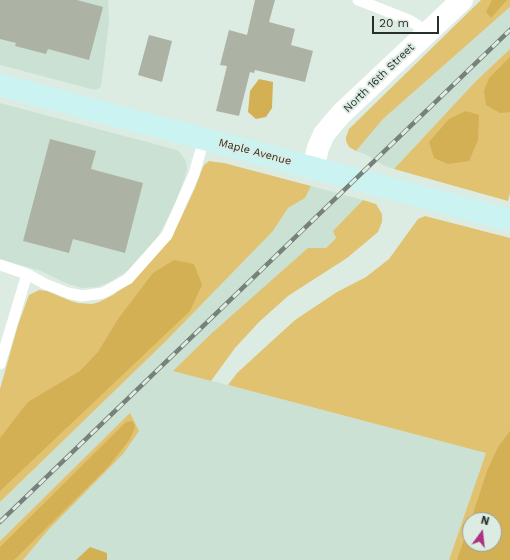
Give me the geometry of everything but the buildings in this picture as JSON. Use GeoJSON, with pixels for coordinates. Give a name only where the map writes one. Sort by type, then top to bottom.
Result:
{"type":"FeatureCollection","features":[{"type":"Feature","properties":{"kind":"main road","name":"Maple Avenue"},"geometry":{"type":"LineString","coordinates":[[0,85],[510,220]]}},
{"type":"Feature","properties":{"kind":"street","name":"North 16th Street"},"geometry":{"type":"LineString","coordinates":[[313,168],[324,134],[342,114],[462,0]]}},
{"type":"Feature","properties":{"kind":"lane"},"geometry":{"type":"LineString","coordinates":[[358,0],[409,20],[417,25],[425,35]]}},
{"type":"Feature","properties":{"kind":"lane"},"geometry":{"type":"LineString","coordinates":[[0,265],[27,274],[45,284],[68,293],[82,296],[104,293],[128,279],[166,235],[194,174],[204,139]]}},
{"type":"Feature","properties":{"kind":"lane"},"geometry":{"type":"LineString","coordinates":[[0,364],[27,274]]}},
{"type":"Feature","properties":{"kind":"shaded area"},"geometry":{"type":"Polygon","coordinates":[[[0,0],[108,0],[109,22],[101,87],[95,90],[0,65],[0,0]]]}},
{"type":"Feature","properties":{"kind":"shaded area"},"geometry":{"type":"Polygon","coordinates":[[[481,0],[510,0],[510,7],[383,119],[356,151],[349,147],[346,137],[349,129],[481,0]]]}},
{"type":"Feature","properties":{"kind":"shaded area"},"geometry":{"type":"Polygon","coordinates":[[[492,0],[507,0],[491,18],[486,12],[492,0]]]}},
{"type":"Feature","properties":{"kind":"shaded area"},"geometry":{"type":"Polygon","coordinates":[[[510,7],[510,49],[475,82],[394,169],[356,151],[383,119],[510,7]]]}},
{"type":"Feature","properties":{"kind":"shaded area"},"geometry":{"type":"Polygon","coordinates":[[[510,49],[510,193],[508,201],[394,169],[475,82],[510,49]]]}},
{"type":"Feature","properties":{"kind":"shaded area"},"geometry":{"type":"Polygon","coordinates":[[[510,57],[510,112],[500,113],[486,105],[484,91],[489,78],[510,57]]]}},
{"type":"Feature","properties":{"kind":"shaded area"},"geometry":{"type":"Polygon","coordinates":[[[259,79],[273,82],[272,108],[266,117],[256,119],[248,112],[250,91],[259,79]]]}},
{"type":"Feature","properties":{"kind":"shaded area"},"geometry":{"type":"Polygon","coordinates":[[[0,103],[177,150],[181,154],[186,161],[187,169],[175,204],[159,235],[136,265],[112,281],[97,287],[82,288],[68,284],[41,271],[0,259],[0,103]]]}},
{"type":"Feature","properties":{"kind":"shaded area"},"geometry":{"type":"Polygon","coordinates":[[[466,111],[479,115],[478,140],[469,161],[448,164],[434,158],[429,142],[449,119],[466,111]]]}},
{"type":"Feature","properties":{"kind":"shaded area"},"geometry":{"type":"Polygon","coordinates":[[[209,161],[224,163],[311,186],[305,198],[288,208],[273,231],[165,342],[0,502],[0,389],[18,325],[29,295],[39,290],[47,291],[71,301],[92,304],[113,295],[130,282],[171,239],[204,165],[209,161]]]}},
{"type":"Feature","properties":{"kind":"shaded area"},"geometry":{"type":"Polygon","coordinates":[[[311,186],[363,200],[334,231],[336,238],[326,248],[174,371],[487,453],[466,512],[462,512],[462,523],[449,560],[23,560],[50,528],[130,414],[0,541],[0,502],[165,342],[273,231],[288,208],[305,198],[311,186]]]}},
{"type":"Feature","properties":{"kind":"shaded area"},"geometry":{"type":"Polygon","coordinates":[[[363,200],[376,204],[382,214],[382,222],[378,232],[347,258],[288,296],[259,322],[235,348],[211,381],[173,371],[212,333],[308,248],[326,248],[336,238],[333,231],[363,200]]]}},
{"type":"Feature","properties":{"kind":"shaded area"},"geometry":{"type":"Polygon","coordinates":[[[425,216],[510,238],[510,560],[449,560],[462,522],[462,552],[502,552],[502,512],[466,512],[486,453],[228,385],[237,373],[295,320],[337,292],[366,277],[389,259],[418,219],[425,216]]]}},
{"type":"Feature","properties":{"kind":"shaded area"},"geometry":{"type":"Polygon","coordinates":[[[174,260],[194,264],[202,285],[190,311],[0,491],[0,438],[28,402],[80,371],[98,352],[118,319],[153,273],[174,260]]]}},
{"type":"Feature","properties":{"kind":"shaded area"},"geometry":{"type":"Polygon","coordinates":[[[130,413],[139,431],[123,454],[50,528],[23,560],[0,560],[0,541],[130,413]]]}},
{"type":"Feature","properties":{"kind":"shaded area"},"geometry":{"type":"Polygon","coordinates":[[[133,421],[135,427],[130,439],[108,467],[14,560],[0,560],[0,547],[126,422],[133,421]]]}},
{"type":"Feature","properties":{"kind":"shaded area"},"geometry":{"type":"Polygon","coordinates":[[[510,431],[510,560],[457,560],[462,545],[462,552],[502,552],[502,512],[474,512],[487,471],[498,447],[510,431]]]}},
{"type":"Feature","properties":{"kind":"shaded area"},"geometry":{"type":"Polygon","coordinates":[[[90,547],[107,553],[107,560],[76,560],[90,547]]]}},
{"type":"Feature","properties":{"kind":"railway"},"geometry":{"type":"LineString","coordinates":[[0,522],[510,30]]}}]}
